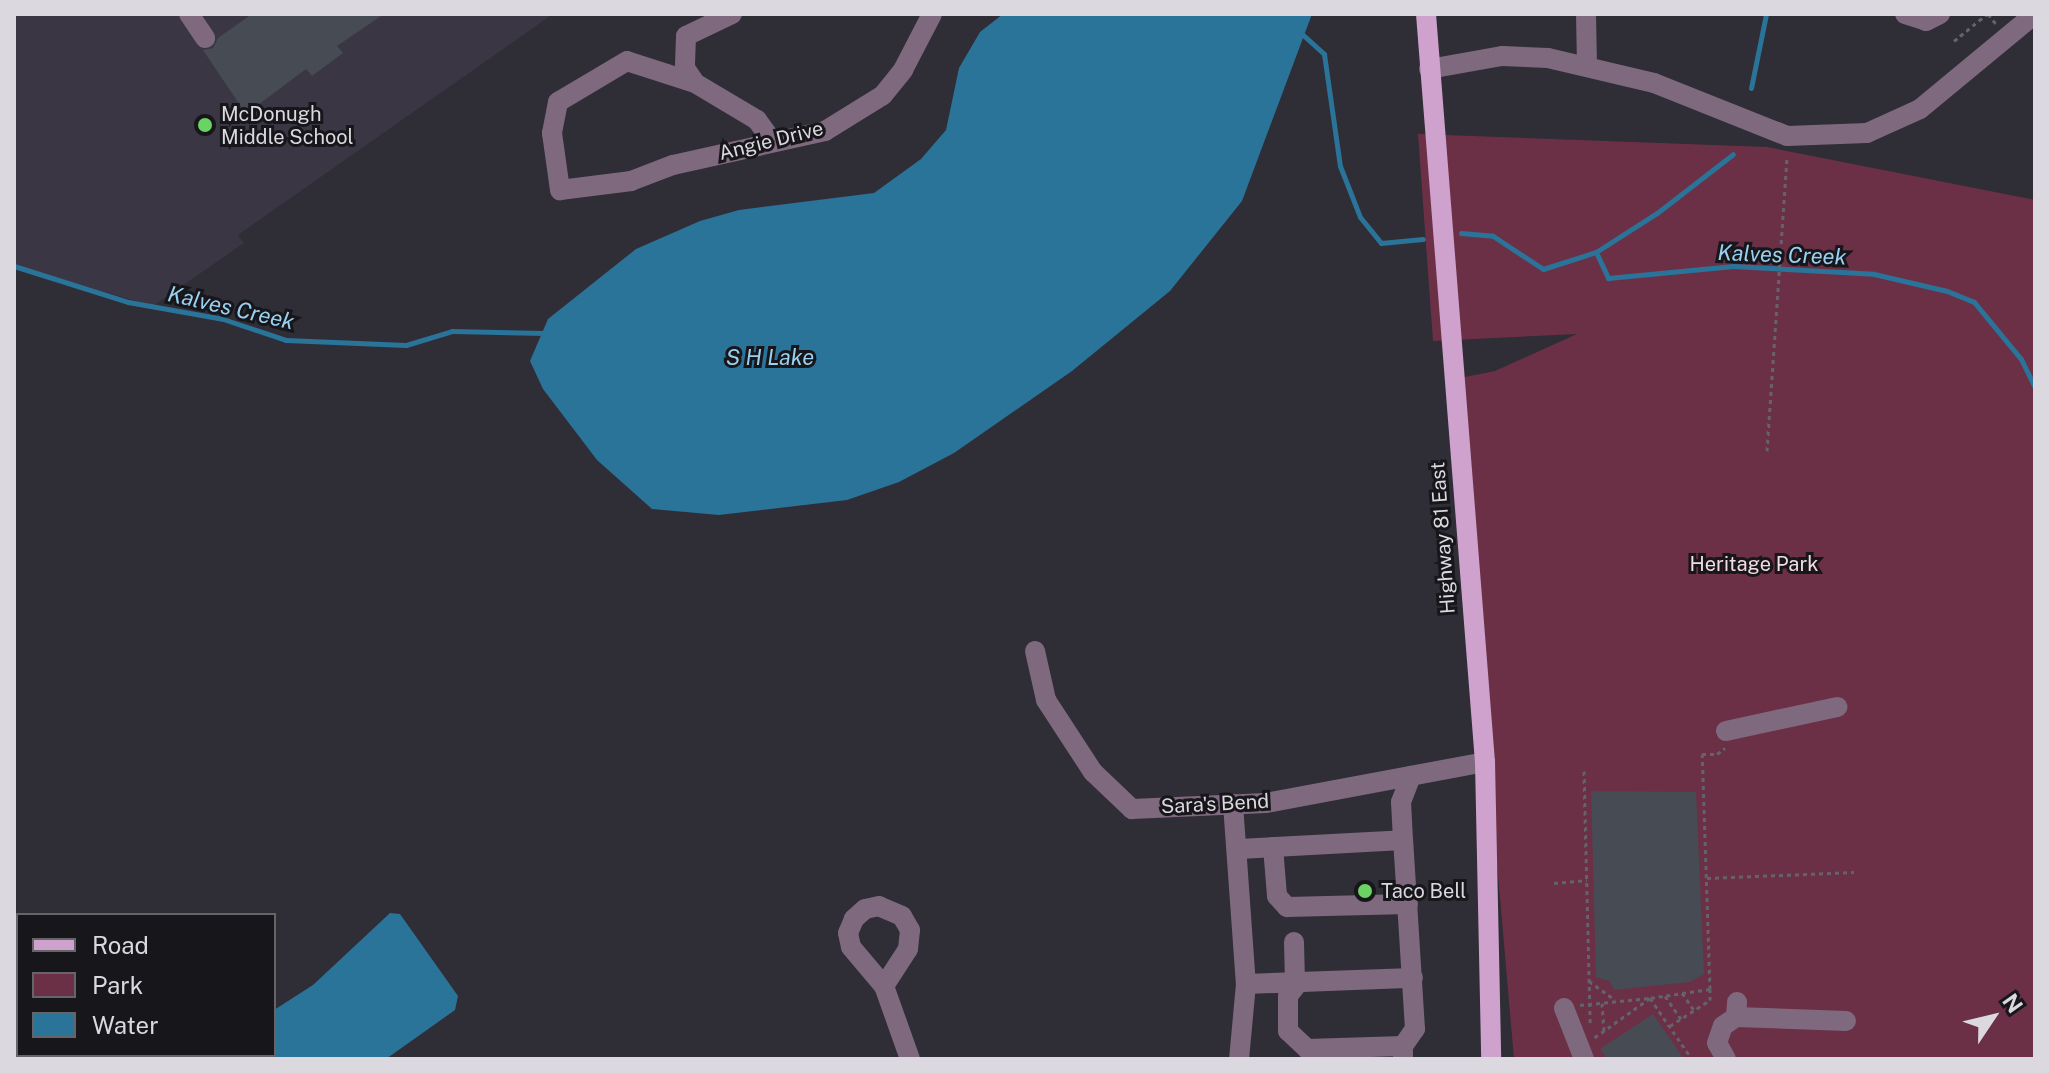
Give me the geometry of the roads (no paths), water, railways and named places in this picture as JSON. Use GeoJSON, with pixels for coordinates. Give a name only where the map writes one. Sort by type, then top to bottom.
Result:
{"type":"FeatureCollection","features":[{"type":"Feature","properties":{"kind":"main road","name":"Highway 81 East"},"geometry":{"type":"LineString","coordinates":[[1426,14],[1485,762],[1491,1059]]}},
{"type":"Feature","properties":{"kind":"street"},"geometry":{"type":"LineString","coordinates":[[189,14],[205,38]]}},
{"type":"Feature","properties":{"kind":"street"},"geometry":{"type":"LineString","coordinates":[[732,14],[686,36],[682,54],[695,83],[757,120],[772,141]]}},
{"type":"Feature","properties":{"kind":"street","name":"Angie Drive"},"geometry":{"type":"LineString","coordinates":[[695,83],[627,61],[558,102],[552,133],[560,190],[631,181],[673,165],[825,131],[883,95],[903,70],[932,14]]}},
{"type":"Feature","properties":{"kind":"street"},"geometry":{"type":"LineString","coordinates":[[1586,14],[1587,65]]}},
{"type":"Feature","properties":{"kind":"street"},"geometry":{"type":"LineString","coordinates":[[1905,14],[1926,21],[1940,14]]}},
{"type":"Feature","properties":{"kind":"street"},"geometry":{"type":"LineString","coordinates":[[1429,69],[1502,56],[1587,65],[1654,83],[1787,136],[1867,133],[1920,109],[2029,21]]}},
{"type":"Feature","properties":{"kind":"street","name":"Sara's Bend"},"geometry":{"type":"LineString","coordinates":[[1035,651],[1046,700],[1093,772],[1132,809],[1233,804],[1485,762]]}},
{"type":"Feature","properties":{"kind":"street"},"geometry":{"type":"LineString","coordinates":[[1726,731],[1837,707]]}},
{"type":"Feature","properties":{"kind":"street"},"geometry":{"type":"LineString","coordinates":[[1294,942],[1297,983],[1288,996],[1288,1031],[1307,1049],[1403,1052],[1415,1029],[1401,802],[1411,776]]}},
{"type":"Feature","properties":{"kind":"street"},"geometry":{"type":"LineString","coordinates":[[1383,781],[1401,802]]}},
{"type":"Feature","properties":{"kind":"street"},"geometry":{"type":"LineString","coordinates":[[1233,804],[1239,849],[1246,984],[1239,1059]]}},
{"type":"Feature","properties":{"kind":"street"},"geometry":{"type":"LineString","coordinates":[[1239,849],[1403,840]]}},
{"type":"Feature","properties":{"kind":"street"},"geometry":{"type":"LineString","coordinates":[[1273,847],[1280,904],[1408,904]]}},
{"type":"Feature","properties":{"kind":"street"},"geometry":{"type":"LineString","coordinates":[[1246,984],[1413,978]]}},
{"type":"Feature","properties":{"kind":"street"},"geometry":{"type":"LineString","coordinates":[[884,986],[910,1059]]}},
{"type":"Feature","properties":{"kind":"street"},"geometry":{"type":"LineString","coordinates":[[1564,1008],[1584,1059]]}},
{"type":"Feature","properties":{"kind":"street"},"geometry":{"type":"LineString","coordinates":[[1726,1059],[1717,1043],[1723,1026],[1737,1010],[1846,1021]]}},
{"type":"Feature","properties":{"kind":"water","name":"S H Lake"},"geometry":{"type":"Polygon","coordinates":[[[1003,14],[1312,14],[1242,201],[1170,291],[1072,371],[954,453],[899,482],[847,500],[719,515],[652,509],[597,460],[543,389],[530,361],[548,319],[636,249],[700,221],[739,210],[874,193],[921,159],[946,130],[959,68],[980,32],[1003,14]]]}},
{"type":"Feature","properties":{"kind":"water"},"geometry":{"type":"Polygon","coordinates":[[[390,913],[400,914],[458,996],[455,1010],[386,1059],[206,1059],[276,1057],[276,1009],[313,985],[390,913]]]}},
{"type":"Feature","properties":{"kind":"waterway"},"geometry":{"type":"LineString","coordinates":[[1751,88],[1766,14]]}},
{"type":"Feature","properties":{"kind":"waterway","name":"Kalves Creek"},"geometry":{"type":"LineString","coordinates":[[1302,34],[1324,54],[1340,166],[1360,217],[1381,243],[1423,239]]}},
{"type":"Feature","properties":{"kind":"waterway"},"geometry":{"type":"LineString","coordinates":[[1461,233],[1493,236],[1543,269],[1596,252],[1657,213],[1733,154]]}},
{"type":"Feature","properties":{"kind":"waterway","name":"Kalves Creek"},"geometry":{"type":"LineString","coordinates":[[1596,252],[1608,278],[1733,266],[1874,274],[1947,291],[1974,302],[2021,359],[2035,388]]}},
{"type":"Feature","properties":{"kind":"waterway","name":"Kalves Creek"},"geometry":{"type":"LineString","coordinates":[[14,266],[128,302],[223,319],[286,340],[406,345],[452,331],[545,333]]}},
{"type":"Feature","properties":{"kind":"place","name":"McDonugh Middle School"},"geometry":{"type":"Point","coordinates":[205,125]}},
{"type":"Feature","properties":{"kind":"place","name":"Taco Bell"},"geometry":{"type":"Point","coordinates":[1365,891]}},
{"type":"Feature","properties":{"kind":"park label","name":"Heritage Park"},"geometry":{"type":"Point","coordinates":[1754,564]}}]}
